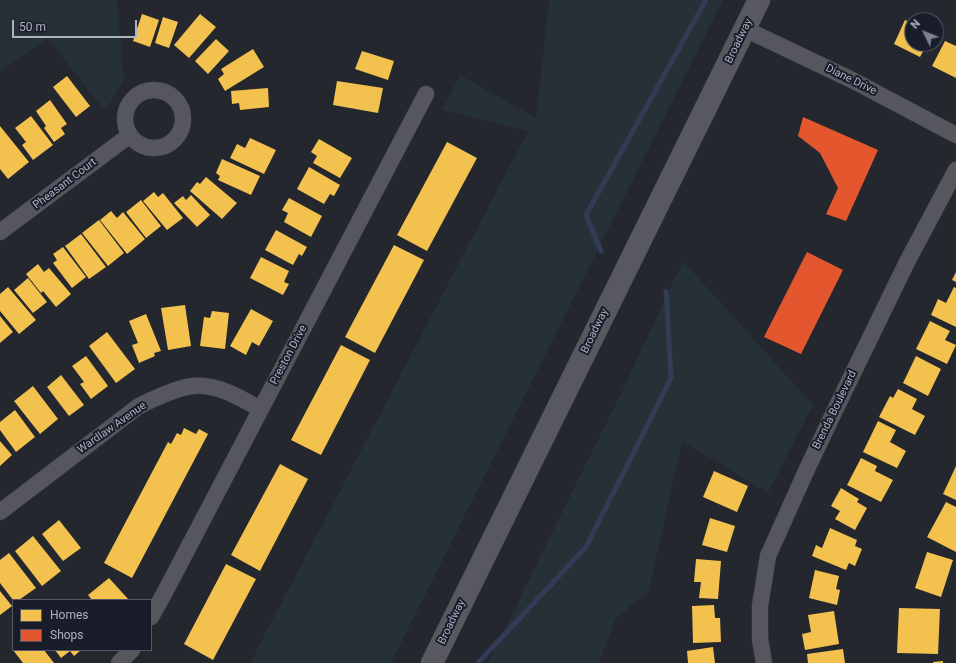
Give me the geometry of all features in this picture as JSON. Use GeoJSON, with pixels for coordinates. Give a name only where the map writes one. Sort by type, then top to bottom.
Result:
{"type":"FeatureCollection","features":[{"type":"Feature","properties":{"kind":"main road","name":"Broadway"},"geometry":{"type":"LineString","coordinates":[[432,663],[759,0]]}},
{"type":"Feature","properties":{"kind":"street","name":"Diane Drive"},"geometry":{"type":"LineString","coordinates":[[745,29],[854,81],[956,134]]}},
{"type":"Feature","properties":{"kind":"street","name":"Preston Drive"},"geometry":{"type":"LineString","coordinates":[[152,615],[426,94]]}},
{"type":"Feature","properties":{"kind":"street","name":"Pheasant Court"},"geometry":{"type":"LineString","coordinates":[[0,232],[130,135]]}},
{"type":"Feature","properties":{"kind":"street","name":"Brenda Boulevard"},"geometry":{"type":"LineString","coordinates":[[764,663],[760,639],[760,606],[768,556],[838,404],[908,262],[956,170]]}},
{"type":"Feature","properties":{"kind":"street","name":"Wardlaw Avenue"},"geometry":{"type":"LineString","coordinates":[[0,512],[139,406],[160,396],[193,386],[208,387],[236,395],[260,409]]}},
{"type":"Feature","properties":{"kind":"street"},"geometry":{"type":"LineString","coordinates":[[120,663],[131,651]]}},
{"type":"Feature","properties":{"kind":"shaded area"},"geometry":{"type":"Polygon","coordinates":[[[0,0],[117,0],[124,81],[105,111],[48,38],[0,72],[0,0]]]}},
{"type":"Feature","properties":{"kind":"shaded area"},"geometry":{"type":"Polygon","coordinates":[[[549,0],[723,0],[391,663],[250,663],[528,131],[442,110],[460,75],[536,118],[549,0]]]}},
{"type":"Feature","properties":{"kind":"shaded area"},"geometry":{"type":"Polygon","coordinates":[[[683,261],[813,405],[768,493],[682,441],[649,591],[616,618],[599,663],[488,663],[623,389],[683,261]]]}},
{"type":"Feature","properties":{"kind":"building: Homes"},"geometry":{"type":"Polygon","coordinates":[[[142,14],[159,20],[150,47],[133,41],[142,14]]]}},
{"type":"Feature","properties":{"kind":"building: Homes"},"geometry":{"type":"Polygon","coordinates":[[[200,14],[216,27],[189,58],[174,45],[200,14]]]}},
{"type":"Feature","properties":{"kind":"building: Homes"},"geometry":{"type":"Polygon","coordinates":[[[163,17],[178,22],[169,48],[155,43],[163,17]]]}},
{"type":"Feature","properties":{"kind":"building: Homes"},"geometry":{"type":"Polygon","coordinates":[[[904,22],[904,49],[894,44],[904,22]]]}},
{"type":"Feature","properties":{"kind":"building: Homes"},"geometry":{"type":"Polygon","coordinates":[[[216,39],[229,51],[208,74],[195,61],[216,39]]]}},
{"type":"Feature","properties":{"kind":"building: Homes"},"geometry":{"type":"Polygon","coordinates":[[[945,41],[956,46],[956,78],[932,66],[939,52],[944,52],[945,41]]]}},
{"type":"Feature","properties":{"kind":"building: Homes"},"geometry":{"type":"Polygon","coordinates":[[[253,49],[264,67],[225,91],[218,79],[224,74],[221,69],[253,49]]]}},
{"type":"Feature","properties":{"kind":"building: Homes"},"geometry":{"type":"Polygon","coordinates":[[[362,51],[394,61],[388,80],[355,69],[362,51]]]}},
{"type":"Feature","properties":{"kind":"building: Homes"},"geometry":{"type":"Polygon","coordinates":[[[910,52],[923,52],[920,57],[910,52]]]}},
{"type":"Feature","properties":{"kind":"building: Homes"},"geometry":{"type":"Polygon","coordinates":[[[67,76],[90,106],[76,117],[53,87],[67,76]]]}},
{"type":"Feature","properties":{"kind":"building: Homes"},"geometry":{"type":"Polygon","coordinates":[[[337,81],[383,88],[378,113],[333,105],[337,81]]]}},
{"type":"Feature","properties":{"kind":"building: Homes"},"geometry":{"type":"Polygon","coordinates":[[[268,88],[269,107],[240,110],[239,103],[232,104],[231,91],[268,88]]]}},
{"type":"Feature","properties":{"kind":"building: Homes"},"geometry":{"type":"Polygon","coordinates":[[[50,100],[67,124],[61,128],[65,134],[54,142],[44,128],[46,126],[36,111],[50,100]]]}},
{"type":"Feature","properties":{"kind":"building: Homes"},"geometry":{"type":"Polygon","coordinates":[[[31,116],[53,145],[33,160],[22,145],[26,142],[15,128],[31,116]]]}},
{"type":"Feature","properties":{"kind":"building: Homes"},"geometry":{"type":"Polygon","coordinates":[[[0,126],[29,162],[8,179],[0,169],[0,126]]]}},
{"type":"Feature","properties":{"kind":"building: Homes"},"geometry":{"type":"Polygon","coordinates":[[[250,138],[276,150],[264,174],[230,158],[237,144],[245,148],[250,138]]]}},
{"type":"Feature","properties":{"kind":"building: Homes"},"geometry":{"type":"Polygon","coordinates":[[[319,139],[352,158],[340,178],[313,163],[317,156],[311,152],[319,139]]]}},
{"type":"Feature","properties":{"kind":"building: Homes"},"geometry":{"type":"Polygon","coordinates":[[[447,142],[477,158],[427,251],[397,235],[447,142]]]}},
{"type":"Feature","properties":{"kind":"building: Homes"},"geometry":{"type":"Polygon","coordinates":[[[222,159],[260,176],[251,195],[218,180],[220,176],[216,173],[222,159]]]}},
{"type":"Feature","properties":{"kind":"building: Homes"},"geometry":{"type":"Polygon","coordinates":[[[309,167],[340,185],[334,196],[330,194],[324,204],[297,189],[309,167]]]}},
{"type":"Feature","properties":{"kind":"building: Homes"},"geometry":{"type":"Polygon","coordinates":[[[206,177],[237,203],[222,219],[190,191],[197,182],[200,184],[206,177]]]}},
{"type":"Feature","properties":{"kind":"building: Homes"},"geometry":{"type":"Polygon","coordinates":[[[154,192],[158,197],[163,193],[183,218],[167,230],[143,201],[154,192]]]}},
{"type":"Feature","properties":{"kind":"building: Homes"},"geometry":{"type":"Polygon","coordinates":[[[191,195],[210,215],[197,227],[174,203],[183,196],[186,200],[191,195]]]}},
{"type":"Feature","properties":{"kind":"building: Homes"},"geometry":{"type":"Polygon","coordinates":[[[289,198],[322,216],[311,237],[284,222],[288,213],[282,210],[289,198]]]}},
{"type":"Feature","properties":{"kind":"building: Homes"},"geometry":{"type":"Polygon","coordinates":[[[141,200],[161,226],[146,238],[126,212],[141,200]]]}},
{"type":"Feature","properties":{"kind":"building: Homes"},"geometry":{"type":"Polygon","coordinates":[[[111,211],[117,218],[123,212],[145,239],[127,254],[100,220],[111,211]]]}},
{"type":"Feature","properties":{"kind":"building: Homes"},"geometry":{"type":"Polygon","coordinates":[[[99,220],[124,253],[108,266],[82,233],[99,220]]]}},
{"type":"Feature","properties":{"kind":"building: Homes"},"geometry":{"type":"Polygon","coordinates":[[[276,230],[307,247],[302,256],[299,254],[293,265],[265,250],[276,230]]]}},
{"type":"Feature","properties":{"kind":"building: Homes"},"geometry":{"type":"Polygon","coordinates":[[[81,234],[106,267],[89,279],[65,246],[81,234]]]}},
{"type":"Feature","properties":{"kind":"building: Homes"},"geometry":{"type":"Polygon","coordinates":[[[394,245],[424,260],[375,353],[345,337],[394,245]]]}},
{"type":"Feature","properties":{"kind":"building: Homes"},"geometry":{"type":"Polygon","coordinates":[[[63,247],[86,277],[72,288],[53,263],[57,260],[53,254],[63,247]]]}},
{"type":"Feature","properties":{"kind":"building: Homes"},"geometry":{"type":"Polygon","coordinates":[[[261,257],[289,271],[284,282],[289,284],[283,295],[250,278],[261,257]]]}},
{"type":"Feature","properties":{"kind":"building: Homes"},"geometry":{"type":"Polygon","coordinates":[[[38,264],[44,272],[49,268],[71,294],[56,307],[43,291],[41,293],[26,274],[38,264]]]}},
{"type":"Feature","properties":{"kind":"building: Homes"},"geometry":{"type":"Polygon","coordinates":[[[956,272],[956,282],[952,280],[956,272]]]}},
{"type":"Feature","properties":{"kind":"building: Homes"},"geometry":{"type":"Polygon","coordinates":[[[28,278],[47,302],[33,313],[14,290],[28,278]]]}},
{"type":"Feature","properties":{"kind":"building: Homes"},"geometry":{"type":"Polygon","coordinates":[[[8,287],[36,320],[19,334],[0,311],[0,294],[8,287]]]}},
{"type":"Feature","properties":{"kind":"building: Homes"},"geometry":{"type":"Polygon","coordinates":[[[954,287],[956,288],[956,327],[931,315],[938,299],[946,303],[954,287]]]}},
{"type":"Feature","properties":{"kind":"building: Homes"},"geometry":{"type":"Polygon","coordinates":[[[185,305],[191,346],[168,350],[161,308],[185,305]]]}},
{"type":"Feature","properties":{"kind":"building: Homes"},"geometry":{"type":"Polygon","coordinates":[[[251,309],[273,321],[259,346],[252,342],[246,355],[230,346],[251,309]]]}},
{"type":"Feature","properties":{"kind":"building: Homes"},"geometry":{"type":"Polygon","coordinates":[[[212,311],[229,313],[225,349],[200,346],[204,317],[210,318],[212,311]]]}},
{"type":"Feature","properties":{"kind":"building: Homes"},"geometry":{"type":"Polygon","coordinates":[[[146,314],[161,351],[154,353],[155,356],[139,363],[132,345],[138,343],[129,321],[146,314]]]}},
{"type":"Feature","properties":{"kind":"building: Homes"},"geometry":{"type":"Polygon","coordinates":[[[0,316],[13,332],[0,343],[0,316]]]}},
{"type":"Feature","properties":{"kind":"building: Homes"},"geometry":{"type":"Polygon","coordinates":[[[930,321],[950,331],[945,340],[956,345],[947,364],[916,349],[930,321]]]}},
{"type":"Feature","properties":{"kind":"building: Homes"},"geometry":{"type":"Polygon","coordinates":[[[107,332],[135,369],[116,383],[89,346],[107,332]]]}},
{"type":"Feature","properties":{"kind":"building: Homes"},"geometry":{"type":"Polygon","coordinates":[[[341,345],[370,360],[321,455],[291,440],[341,345]]]}},
{"type":"Feature","properties":{"kind":"building: Homes"},"geometry":{"type":"Polygon","coordinates":[[[86,356],[108,386],[91,399],[80,384],[84,382],[72,366],[86,356]]]}},
{"type":"Feature","properties":{"kind":"building: Homes"},"geometry":{"type":"Polygon","coordinates":[[[916,356],[941,369],[928,396],[903,383],[916,356]]]}},
{"type":"Feature","properties":{"kind":"building: Homes"},"geometry":{"type":"Polygon","coordinates":[[[61,375],[84,405],[69,416],[47,387],[61,375]]]}},
{"type":"Feature","properties":{"kind":"building: Homes"},"geometry":{"type":"Polygon","coordinates":[[[33,386],[58,419],[40,434],[14,401],[33,386]]]}},
{"type":"Feature","properties":{"kind":"building: Homes"},"geometry":{"type":"Polygon","coordinates":[[[898,389],[917,399],[912,409],[925,416],[915,435],[879,417],[890,396],[893,398],[898,389]]]}},
{"type":"Feature","properties":{"kind":"building: Homes"},"geometry":{"type":"Polygon","coordinates":[[[15,410],[35,437],[16,452],[0,430],[0,422],[15,410]]]}},
{"type":"Feature","properties":{"kind":"building: Homes"},"geometry":{"type":"Polygon","coordinates":[[[878,421],[896,430],[890,442],[906,451],[897,468],[863,452],[878,421]]]}},
{"type":"Feature","properties":{"kind":"building: Homes"},"geometry":{"type":"Polygon","coordinates":[[[184,428],[196,434],[199,429],[208,434],[132,578],[104,563],[168,442],[171,444],[177,433],[181,435],[184,428]]]}},
{"type":"Feature","properties":{"kind":"building: Homes"},"geometry":{"type":"Polygon","coordinates":[[[0,441],[12,455],[0,466],[0,441]]]}},
{"type":"Feature","properties":{"kind":"building: Homes"},"geometry":{"type":"Polygon","coordinates":[[[861,458],[877,466],[875,471],[893,480],[881,502],[847,485],[861,458]]]}},
{"type":"Feature","properties":{"kind":"building: Homes"},"geometry":{"type":"Polygon","coordinates":[[[280,464],[308,479],[260,571],[231,555],[280,464]]]}},
{"type":"Feature","properties":{"kind":"building: Homes"},"geometry":{"type":"Polygon","coordinates":[[[956,466],[956,500],[943,494],[956,466]]]}},
{"type":"Feature","properties":{"kind":"building: Homes"},"geometry":{"type":"Polygon","coordinates":[[[714,471],[748,486],[737,512],[703,497],[714,471]]]}},
{"type":"Feature","properties":{"kind":"building: Homes"},"geometry":{"type":"Polygon","coordinates":[[[841,488],[859,499],[857,502],[867,508],[855,530],[835,519],[840,511],[831,506],[841,488]]]}},
{"type":"Feature","properties":{"kind":"building: Homes"},"geometry":{"type":"Polygon","coordinates":[[[946,502],[956,507],[956,552],[927,537],[946,502]]]}},
{"type":"Feature","properties":{"kind":"building: Homes"},"geometry":{"type":"Polygon","coordinates":[[[710,518],[735,526],[727,552],[702,545],[710,518]]]}},
{"type":"Feature","properties":{"kind":"building: Homes"},"geometry":{"type":"Polygon","coordinates":[[[59,520],[81,548],[63,561],[42,534],[59,520]]]}},
{"type":"Feature","properties":{"kind":"building: Homes"},"geometry":{"type":"Polygon","coordinates":[[[830,528],[857,540],[855,546],[862,549],[855,566],[849,563],[846,570],[812,556],[816,545],[822,548],[830,528]]]}},
{"type":"Feature","properties":{"kind":"building: Homes"},"geometry":{"type":"Polygon","coordinates":[[[33,536],[61,571],[42,586],[15,551],[33,536]]]}},
{"type":"Feature","properties":{"kind":"building: Homes"},"geometry":{"type":"Polygon","coordinates":[[[927,552],[953,560],[941,597],[915,588],[927,552]]]}},
{"type":"Feature","properties":{"kind":"building: Homes"},"geometry":{"type":"Polygon","coordinates":[[[9,553],[36,588],[20,599],[12,599],[0,583],[0,560],[9,553]]]}},
{"type":"Feature","properties":{"kind":"building: Homes"},"geometry":{"type":"Polygon","coordinates":[[[696,559],[721,561],[718,599],[699,598],[701,582],[694,582],[696,559]]]}},
{"type":"Feature","properties":{"kind":"building: Homes"},"geometry":{"type":"Polygon","coordinates":[[[226,564],[256,579],[213,660],[184,644],[226,564]]]}},
{"type":"Feature","properties":{"kind":"building: Homes"},"geometry":{"type":"Polygon","coordinates":[[[815,570],[839,576],[836,589],[840,590],[837,605],[809,598],[815,570]]]}},
{"type":"Feature","properties":{"kind":"building: Homes"},"geometry":{"type":"Polygon","coordinates":[[[109,578],[128,599],[91,599],[88,595],[109,578]]]}},
{"type":"Feature","properties":{"kind":"building: Homes"},"geometry":{"type":"Polygon","coordinates":[[[0,591],[12,606],[0,615],[0,591]]]}},
{"type":"Feature","properties":{"kind":"building: Homes"},"geometry":{"type":"Polygon","coordinates":[[[714,605],[715,618],[720,618],[721,642],[693,643],[692,606],[714,605]]]}},
{"type":"Feature","properties":{"kind":"building: Homes"},"geometry":{"type":"Polygon","coordinates":[[[899,608],[940,609],[938,654],[897,653],[899,608]]]}},
{"type":"Feature","properties":{"kind":"building: Homes"},"geometry":{"type":"Polygon","coordinates":[[[834,611],[839,644],[805,650],[802,634],[811,632],[808,615],[834,611]]]}},
{"type":"Feature","properties":{"kind":"building: Homes"},"geometry":{"type":"Polygon","coordinates":[[[713,647],[715,663],[688,663],[687,651],[713,647]]]}},
{"type":"Feature","properties":{"kind":"building: Homes"},"geometry":{"type":"Polygon","coordinates":[[[843,649],[845,663],[808,663],[807,654],[843,649]]]}},
{"type":"Feature","properties":{"kind":"building: Homes"},"geometry":{"type":"Polygon","coordinates":[[[14,651],[45,651],[54,663],[23,663],[14,651]]]}},
{"type":"Feature","properties":{"kind":"building: Homes"},"geometry":{"type":"Polygon","coordinates":[[[56,651],[70,651],[61,658],[56,651]]]}},
{"type":"Feature","properties":{"kind":"building: Homes"},"geometry":{"type":"Polygon","coordinates":[[[70,651],[80,651],[74,656],[70,651]]]}},
{"type":"Feature","properties":{"kind":"building: Homes"},"geometry":{"type":"Polygon","coordinates":[[[943,661],[943,663],[933,663],[933,662],[943,661]]]}},
{"type":"Feature","properties":{"kind":"building: Shops"},"geometry":{"type":"Polygon","coordinates":[[[803,117],[878,150],[846,221],[826,214],[838,188],[820,153],[798,136],[803,117]]]}},
{"type":"Feature","properties":{"kind":"building: Shops"},"geometry":{"type":"Polygon","coordinates":[[[807,252],[843,270],[801,354],[764,337],[807,252]]]}},
{"type":"Feature","properties":{"kind":"waterway"},"geometry":{"type":"LineString","coordinates":[[601,251],[586,215],[706,0]]}},
{"type":"Feature","properties":{"kind":"waterway"},"geometry":{"type":"LineString","coordinates":[[478,663],[586,547],[671,378],[666,291]]}}]}
